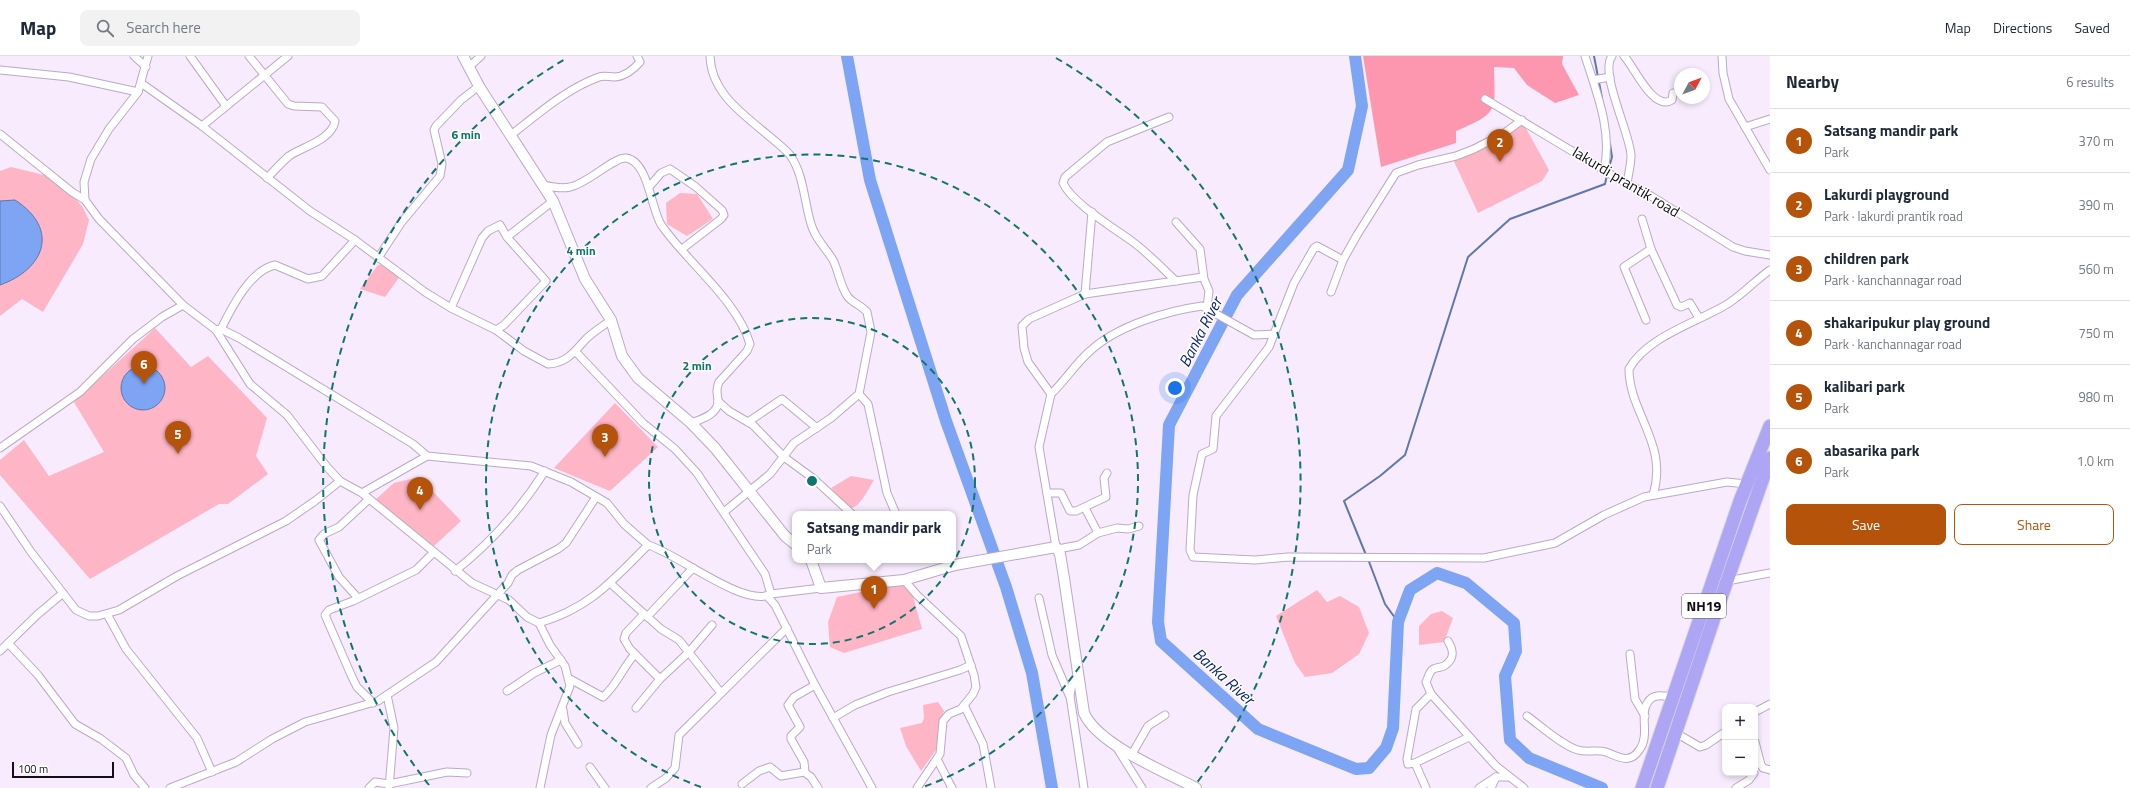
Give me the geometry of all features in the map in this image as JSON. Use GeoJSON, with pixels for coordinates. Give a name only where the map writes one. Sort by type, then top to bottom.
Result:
{"type":"FeatureCollection","features":[{"type":"Feature","properties":{"kind":"highway","name":"NH19"},"geometry":{"type":"LineString","coordinates":[[1642,788],[1746,484],[1770,426]]}},
{"type":"Feature","properties":{"kind":"highway","name":"NH19"},"geometry":{"type":"LineString","coordinates":[[1657,788],[1726,581],[1770,458]]}},
{"type":"Feature","properties":{"kind":"main road"},"geometry":{"type":"LineString","coordinates":[[463,56],[479,86],[553,201],[585,279],[612,320],[622,356],[638,378],[691,423],[714,448],[785,536],[792,542]]}},
{"type":"Feature","properties":{"kind":"main road"},"geometry":{"type":"LineString","coordinates":[[812,563],[821,588],[904,580],[955,565],[1057,548],[1084,713],[1087,720],[1116,746],[1196,788]]}},
{"type":"Feature","properties":{"kind":"street"},"geometry":{"type":"LineString","coordinates":[[134,56],[146,67]]}},
{"type":"Feature","properties":{"kind":"street"},"geometry":{"type":"LineString","coordinates":[[84,200],[84,182],[91,159],[109,129],[138,92],[148,56]]}},
{"type":"Feature","properties":{"kind":"street"},"geometry":{"type":"LineString","coordinates":[[190,56],[226,106]]}},
{"type":"Feature","properties":{"kind":"street"},"geometry":{"type":"LineString","coordinates":[[249,56],[288,104],[294,106],[322,107],[334,121],[334,125],[313,145],[291,155],[267,178]]}},
{"type":"Feature","properties":{"kind":"street"},"geometry":{"type":"LineString","coordinates":[[202,126],[288,56]]}},
{"type":"Feature","properties":{"kind":"street"},"geometry":{"type":"LineString","coordinates":[[469,67],[481,56]]}},
{"type":"Feature","properties":{"kind":"street"},"geometry":{"type":"LineString","coordinates":[[511,135],[557,100],[580,86],[601,76],[617,77],[630,71],[640,62],[637,56]]}},
{"type":"Feature","properties":{"kind":"street"},"geometry":{"type":"LineString","coordinates":[[710,56],[715,80],[721,92],[734,106],[788,153],[793,160],[799,171],[811,225],[816,237],[832,258],[843,289],[849,298],[863,307],[870,317],[871,332],[859,394],[831,418],[794,443],[770,474],[724,512]]}},
{"type":"Feature","properties":{"kind":"street"},"geometry":{"type":"LineString","coordinates":[[1585,56],[1601,79],[1631,156],[1627,184]]}},
{"type":"Feature","properties":{"kind":"street"},"geometry":{"type":"LineString","coordinates":[[1605,170],[1606,158],[1601,79],[1612,56]]}},
{"type":"Feature","properties":{"kind":"street"},"geometry":{"type":"LineString","coordinates":[[1624,56],[1641,83],[1661,101],[1666,102],[1672,100],[1673,93]]}},
{"type":"Feature","properties":{"kind":"street"},"geometry":{"type":"LineString","coordinates":[[1722,56],[1725,87],[1730,99],[1770,170]]}},
{"type":"Feature","properties":{"kind":"street"},"geometry":{"type":"LineString","coordinates":[[0,70],[57,75],[138,92]]}},
{"type":"Feature","properties":{"kind":"street"},"geometry":{"type":"LineString","coordinates":[[141,83],[202,126],[267,178],[378,258],[451,308],[496,330],[524,351],[548,364],[563,361],[576,352],[587,338],[612,320]]}},
{"type":"Feature","properties":{"kind":"street"},"geometry":{"type":"LineString","coordinates":[[378,258],[401,223],[440,176],[442,164],[434,130],[436,126],[458,103],[479,86]]}},
{"type":"Feature","properties":{"kind":"street","name":"lakurdi prantik road"},"geometry":{"type":"LineString","coordinates":[[1485,99],[1627,184],[1652,196],[1733,247],[1745,251],[1770,255]]}},
{"type":"Feature","properties":{"kind":"street"},"geometry":{"type":"LineString","coordinates":[[1169,116],[1107,142],[1065,177],[1063,183],[1066,189],[1092,212],[1133,242],[1176,281]]}},
{"type":"Feature","properties":{"kind":"street"},"geometry":{"type":"LineString","coordinates":[[1331,292],[1343,260],[1357,235],[1384,194],[1388,182],[1396,173],[1418,164],[1456,156],[1474,149],[1503,134],[1522,120]]}},
{"type":"Feature","properties":{"kind":"street"},"geometry":{"type":"LineString","coordinates":[[1745,127],[1770,120]]}},
{"type":"Feature","properties":{"kind":"street"},"geometry":{"type":"LineString","coordinates":[[0,134],[84,200],[99,219],[183,305],[218,330],[239,338],[407,440],[427,456],[531,466],[571,482],[613,508],[624,524],[648,545],[715,581],[751,595],[769,595],[821,588]]}},
{"type":"Feature","properties":{"kind":"street"},"geometry":{"type":"LineString","coordinates":[[543,185],[559,188],[580,184],[620,159],[628,158],[640,169],[649,187],[658,221],[742,323],[750,344],[747,351],[716,387],[718,401],[717,408],[714,412],[691,423]]}},
{"type":"Feature","properties":{"kind":"street"},"geometry":{"type":"LineString","coordinates":[[649,187],[661,173],[670,169],[696,187],[722,210],[724,215],[721,219],[682,249]]}},
{"type":"Feature","properties":{"kind":"street"},"geometry":{"type":"LineString","coordinates":[[507,237],[553,201]]}},
{"type":"Feature","properties":{"kind":"street"},"geometry":{"type":"LineString","coordinates":[[1085,294],[1092,212]]}},
{"type":"Feature","properties":{"kind":"street"},"geometry":{"type":"LineString","coordinates":[[1642,219],[1651,249],[1677,305],[1681,307],[1690,303],[1699,318]]}},
{"type":"Feature","properties":{"kind":"street"},"geometry":{"type":"LineString","coordinates":[[1176,222],[1200,249],[1203,261],[1203,277],[1209,291],[1209,306]]}},
{"type":"Feature","properties":{"kind":"street"},"geometry":{"type":"LineString","coordinates":[[451,308],[482,238],[496,225],[500,225],[507,237],[546,281],[504,325],[496,330]]}},
{"type":"Feature","properties":{"kind":"street"},"geometry":{"type":"LineString","coordinates":[[218,330],[234,303],[254,278],[264,269],[275,265],[308,279],[322,276],[355,240]]}},
{"type":"Feature","properties":{"kind":"street"},"geometry":{"type":"LineString","coordinates":[[1343,260],[1317,246],[1314,248],[1294,283],[1275,334],[1263,356],[1216,416],[1213,449],[1202,454],[1194,484],[1191,554],[1197,558],[1255,560],[1288,557],[1466,559],[1493,557],[1555,543],[1624,505],[1653,495],[1673,493],[1727,482],[1746,484]]}},
{"type":"Feature","properties":{"kind":"street"},"geometry":{"type":"LineString","coordinates":[[1646,320],[1624,267],[1651,249]]}},
{"type":"Feature","properties":{"kind":"street"},"geometry":{"type":"LineString","coordinates":[[1653,495],[1657,482],[1655,454],[1651,437],[1631,383],[1629,369],[1646,350],[1699,318],[1729,303],[1770,270]]}},
{"type":"Feature","properties":{"kind":"street"},"geometry":{"type":"LineString","coordinates":[[1051,394],[1033,370],[1026,356],[1022,326],[1029,319],[1085,294],[1203,277]]}},
{"type":"Feature","properties":{"kind":"street"},"geometry":{"type":"LineString","coordinates":[[0,448],[80,392],[133,339],[162,317],[183,305]]}},
{"type":"Feature","properties":{"kind":"street"},"geometry":{"type":"LineString","coordinates":[[1139,526],[1128,529],[1117,528],[1098,534],[1079,545],[1057,548],[1039,447],[1051,394],[1066,381],[1090,351],[1134,325],[1161,315],[1196,307],[1209,306],[1244,330],[1254,335],[1275,334]]}},
{"type":"Feature","properties":{"kind":"street"},"geometry":{"type":"LineString","coordinates":[[218,330],[250,384],[287,415],[327,467],[340,481],[362,493],[455,571],[472,583],[509,600],[527,617],[539,623],[565,666],[570,679],[570,686],[551,734],[540,788]]}},
{"type":"Feature","properties":{"kind":"street"},"geometry":{"type":"LineString","coordinates":[[576,352],[643,423],[685,459],[724,512],[765,574],[769,595],[815,685],[872,788]]}},
{"type":"Feature","properties":{"kind":"street"},"geometry":{"type":"LineString","coordinates":[[859,394],[868,404],[887,493],[895,511]]}},
{"type":"Feature","properties":{"kind":"street"},"geometry":{"type":"LineString","coordinates":[[748,422],[782,399],[817,428]]}},
{"type":"Feature","properties":{"kind":"street"},"geometry":{"type":"LineString","coordinates":[[718,401],[729,411],[748,422],[763,434],[784,456],[814,479],[849,511]]}},
{"type":"Feature","properties":{"kind":"street"},"geometry":{"type":"LineString","coordinates":[[362,493],[427,456]]}},
{"type":"Feature","properties":{"kind":"street"},"geometry":{"type":"LineString","coordinates":[[455,571],[480,551],[519,510],[545,471]]}},
{"type":"Feature","properties":{"kind":"street"},"geometry":{"type":"LineString","coordinates":[[1047,493],[1061,493],[1070,511],[1076,511],[1106,497],[1104,478],[1108,473]]}},
{"type":"Feature","properties":{"kind":"street"},"geometry":{"type":"LineString","coordinates":[[0,506],[32,552],[76,610],[82,614],[98,616],[119,610],[177,576],[286,521],[340,481]]}},
{"type":"Feature","properties":{"kind":"street"},"geometry":{"type":"LineString","coordinates":[[170,788],[236,762],[272,739],[305,722],[373,703],[387,696],[436,662],[498,595],[518,570],[558,549],[566,543],[596,497]]}},
{"type":"Feature","properties":{"kind":"street"},"geometry":{"type":"LineString","coordinates":[[358,598],[339,577],[319,540],[324,534],[339,527],[369,499]]}},
{"type":"Feature","properties":{"kind":"street"},"geometry":{"type":"LineString","coordinates":[[1084,508],[1098,534]]}},
{"type":"Feature","properties":{"kind":"street"},"geometry":{"type":"LineString","coordinates":[[539,623],[588,602],[610,583],[648,545]]}},
{"type":"Feature","properties":{"kind":"street"},"geometry":{"type":"LineString","coordinates":[[373,703],[357,686],[352,677],[325,615],[329,610],[358,598],[416,570],[434,552]]}},
{"type":"Feature","properties":{"kind":"street"},"geometry":{"type":"LineString","coordinates":[[660,679],[635,654],[625,642],[624,636],[693,568]]}},
{"type":"Feature","properties":{"kind":"street"},"geometry":{"type":"LineString","coordinates":[[1726,581],[1770,573]]}},
{"type":"Feature","properties":{"kind":"street"},"geometry":{"type":"LineString","coordinates":[[904,580],[917,595],[961,636],[971,664],[976,687],[973,694],[964,705],[949,714],[943,721],[942,746],[938,759],[917,788]]}},
{"type":"Feature","properties":{"kind":"street"},"geometry":{"type":"LineString","coordinates":[[610,583],[661,629],[679,640],[709,680],[722,693]]}},
{"type":"Feature","properties":{"kind":"street"},"geometry":{"type":"LineString","coordinates":[[63,593],[3,646],[38,675],[75,724],[101,739],[126,758],[134,775],[145,788]]}},
{"type":"Feature","properties":{"kind":"street"},"geometry":{"type":"LineString","coordinates":[[1039,598],[1052,655],[1070,696],[1084,788]]}},
{"type":"Feature","properties":{"kind":"street"},"geometry":{"type":"LineString","coordinates":[[107,614],[126,649],[197,738],[212,772]]}},
{"type":"Feature","properties":{"kind":"street"},"geometry":{"type":"LineString","coordinates":[[636,708],[660,679],[689,652],[712,625]]}},
{"type":"Feature","properties":{"kind":"street"},"geometry":{"type":"LineString","coordinates":[[651,788],[666,778],[675,768],[679,735],[786,628]]}},
{"type":"Feature","properties":{"kind":"street"},"geometry":{"type":"LineString","coordinates":[[1448,641],[1453,653],[1444,666],[1434,669],[1429,674],[1426,682],[1431,694],[1469,737],[1508,777]]}},
{"type":"Feature","properties":{"kind":"street"},"geometry":{"type":"LineString","coordinates":[[570,679],[603,696],[616,683],[627,663],[635,654]]}},
{"type":"Feature","properties":{"kind":"street"},"geometry":{"type":"LineString","coordinates":[[1630,654],[1635,699],[1645,716]]}},
{"type":"Feature","properties":{"kind":"street"},"geometry":{"type":"LineString","coordinates":[[508,691],[534,673],[561,660]]}},
{"type":"Feature","properties":{"kind":"street"},"geometry":{"type":"LineString","coordinates":[[833,718],[855,705],[888,692],[960,670],[971,664]]}},
{"type":"Feature","properties":{"kind":"street"},"geometry":{"type":"LineString","coordinates":[[1070,696],[1072,684],[1078,675]]}},
{"type":"Feature","properties":{"kind":"street"},"geometry":{"type":"LineString","coordinates":[[815,685],[794,697],[788,705],[800,727],[791,739],[804,762],[805,772],[818,788]]}},
{"type":"Feature","properties":{"kind":"street"},"geometry":{"type":"LineString","coordinates":[[1431,694],[1416,709],[1407,763],[1415,763],[1469,737]]}},
{"type":"Feature","properties":{"kind":"street"},"geometry":{"type":"LineString","coordinates":[[387,696],[394,728],[389,786]]}},
{"type":"Feature","properties":{"kind":"street"},"geometry":{"type":"LineString","coordinates":[[1527,716],[1578,750],[1604,752],[1627,760],[1632,758],[1641,748],[1645,737],[1646,705],[1653,697],[1673,696]]}},
{"type":"Feature","properties":{"kind":"street"},"geometry":{"type":"LineString","coordinates":[[1758,710],[1770,704]]}},
{"type":"Feature","properties":{"kind":"street"},"geometry":{"type":"LineString","coordinates":[[964,705],[983,744],[991,788]]}},
{"type":"Feature","properties":{"kind":"street"},"geometry":{"type":"LineString","coordinates":[[562,708],[565,724],[578,744]]}},
{"type":"Feature","properties":{"kind":"street"},"geometry":{"type":"LineString","coordinates":[[1132,754],[1148,726],[1165,715]]}},
{"type":"Feature","properties":{"kind":"street"},"geometry":{"type":"LineString","coordinates":[[1676,733],[1700,747],[1706,745],[1722,734]]}},
{"type":"Feature","properties":{"kind":"street"},"geometry":{"type":"LineString","coordinates":[[1116,746],[1142,788]]}},
{"type":"Feature","properties":{"kind":"street"},"geometry":{"type":"LineString","coordinates":[[938,759],[952,788]]}},
{"type":"Feature","properties":{"kind":"street"},"geometry":{"type":"LineString","coordinates":[[1415,763],[1426,788]]}},
{"type":"Feature","properties":{"kind":"street"},"geometry":{"type":"LineString","coordinates":[[590,767],[605,788]]}},
{"type":"Feature","properties":{"kind":"street"},"geometry":{"type":"LineString","coordinates":[[742,784],[759,771],[770,767],[781,776],[796,772],[805,772]]}},
{"type":"Feature","properties":{"kind":"street"},"geometry":{"type":"LineString","coordinates":[[1758,767],[1770,770]]}},
{"type":"Feature","properties":{"kind":"street"},"geometry":{"type":"LineString","coordinates":[[369,788],[376,782],[389,786],[447,772],[466,773]]}},
{"type":"Feature","properties":{"kind":"street"},"geometry":{"type":"LineString","coordinates":[[1736,788],[1749,780],[1752,776]]}},
{"type":"Feature","properties":{"kind":"street"},"geometry":{"type":"LineString","coordinates":[[1491,788],[1496,777]]}},
{"type":"Feature","properties":{"kind":"street"},"geometry":{"type":"LineString","coordinates":[[1479,788],[1496,777],[1508,777],[1518,781],[1524,788]]}},
{"type":"Feature","properties":{"kind":"shaded area"},"geometry":{"type":"Polygon","coordinates":[[[1363,56],[1563,56],[1562,64],[1579,95],[1555,103],[1527,85],[1514,68],[1494,67],[1495,94],[1492,109],[1487,115],[1456,131],[1456,143],[1381,167],[1363,56]]]}},
{"type":"Feature","properties":{"kind":"shaded area"},"geometry":{"type":"Polygon","coordinates":[[[1522,121],[1549,170],[1542,181],[1478,213],[1451,155],[1522,121]]]}},
{"type":"Feature","properties":{"kind":"shaded area"},"geometry":{"type":"Polygon","coordinates":[[[11,167],[61,179],[65,188],[82,206],[89,220],[83,244],[43,312],[22,299],[0,316],[0,171],[11,167]]]}},
{"type":"Feature","properties":{"kind":"shaded area"},"geometry":{"type":"Polygon","coordinates":[[[680,193],[697,194],[713,219],[687,236],[667,224],[666,203],[680,193]]]}},
{"type":"Feature","properties":{"kind":"shaded area"},"geometry":{"type":"Polygon","coordinates":[[[386,264],[400,276],[385,297],[360,289],[378,265],[386,264]]]}},
{"type":"Feature","properties":{"kind":"shaded area"},"geometry":{"type":"Polygon","coordinates":[[[155,328],[191,367],[208,356],[267,418],[256,456],[268,474],[228,504],[219,504],[90,579],[0,475],[0,460],[24,440],[49,476],[104,452],[74,402],[155,328]]]}},
{"type":"Feature","properties":{"kind":"shaded area"},"geometry":{"type":"Polygon","coordinates":[[[615,403],[658,447],[610,491],[554,468],[615,403]]]}},
{"type":"Feature","properties":{"kind":"shaded area"},"geometry":{"type":"Polygon","coordinates":[[[851,476],[874,480],[861,501],[853,508],[849,509],[831,488],[851,476]]]}},
{"type":"Feature","properties":{"kind":"shaded area"},"geometry":{"type":"Polygon","coordinates":[[[419,477],[461,521],[434,546],[375,500],[394,483],[419,477]]]}},
{"type":"Feature","properties":{"kind":"shaded area"},"geometry":{"type":"Polygon","coordinates":[[[909,582],[922,629],[844,653],[830,647],[828,622],[837,597],[909,582]]]}},
{"type":"Feature","properties":{"kind":"shaded area"},"geometry":{"type":"Polygon","coordinates":[[[1317,590],[1327,602],[1340,596],[1359,607],[1369,633],[1359,654],[1332,673],[1305,677],[1295,663],[1276,616],[1317,590]]]}},
{"type":"Feature","properties":{"kind":"shaded area"},"geometry":{"type":"Polygon","coordinates":[[[1442,611],[1453,618],[1444,642],[1419,645],[1419,626],[1431,614],[1442,611]]]}},
{"type":"Feature","properties":{"kind":"shaded area"},"geometry":{"type":"Polygon","coordinates":[[[938,702],[944,711],[940,724],[939,746],[921,771],[906,746],[900,728],[922,723],[924,718],[923,705],[938,702]]]}},
{"type":"Feature","properties":{"kind":"water"},"geometry":{"type":"Polygon","coordinates":[[[15,200],[29,211],[38,223],[42,235],[41,247],[36,259],[28,269],[15,278],[0,285],[0,201],[15,200]]]}},
{"type":"Feature","properties":{"kind":"water"},"geometry":{"type":"Polygon","coordinates":[[[139,366],[147,366],[152,367],[159,372],[164,379],[164,397],[159,404],[152,409],[139,410],[131,407],[124,400],[121,392],[121,384],[124,376],[131,369],[139,366]]]}},
{"type":"Feature","properties":{"kind":"waterway"},"geometry":{"type":"LineString","coordinates":[[847,56],[870,180],[946,421],[1006,587],[1032,673],[1052,788]]}},
{"type":"Feature","properties":{"kind":"waterway","name":"Banka River"},"geometry":{"type":"LineString","coordinates":[[1355,56],[1362,106],[1348,170],[1237,295],[1169,425],[1158,622],[1161,641],[1258,729],[1356,769],[1369,768],[1386,748],[1393,728],[1398,622],[1410,590],[1437,573],[1466,583],[1514,623],[1516,651],[1505,676],[1510,740],[1529,758],[1602,788]]}},
{"type":"Feature","properties":{"kind":"waterway"},"geometry":{"type":"LineString","coordinates":[[1594,56],[1602,98]]}},
{"type":"Feature","properties":{"kind":"waterway"},"geometry":{"type":"LineString","coordinates":[[1608,171],[1612,157],[1610,144]]}},
{"type":"Feature","properties":{"kind":"waterway"},"geometry":{"type":"LineString","coordinates":[[1366,555],[1344,501],[1380,476],[1405,455],[1468,257],[1510,219],[1605,184],[1607,175]]}},
{"type":"Feature","properties":{"kind":"waterway"},"geometry":{"type":"LineString","coordinates":[[1368,559],[1385,604],[1398,622]]}},
{"type":"Feature","properties":{"kind":"place","name":"Lakurdi playground"},"geometry":{"type":"Point","coordinates":[1500,162]}},
{"type":"Feature","properties":{"kind":"place","name":"abasarika park"},"geometry":{"type":"Point","coordinates":[144,384]}},
{"type":"Feature","properties":{"kind":"place","name":"kalibari park"},"geometry":{"type":"Point","coordinates":[178,454]}},
{"type":"Feature","properties":{"kind":"place","name":"children park"},"geometry":{"type":"Point","coordinates":[605,457]}},
{"type":"Feature","properties":{"kind":"place","name":"shakaripukur play ground"},"geometry":{"type":"Point","coordinates":[420,510]}},
{"type":"Feature","properties":{"kind":"place","name":"Satsang mandir park"},"geometry":{"type":"Point","coordinates":[874,609]}}]}
